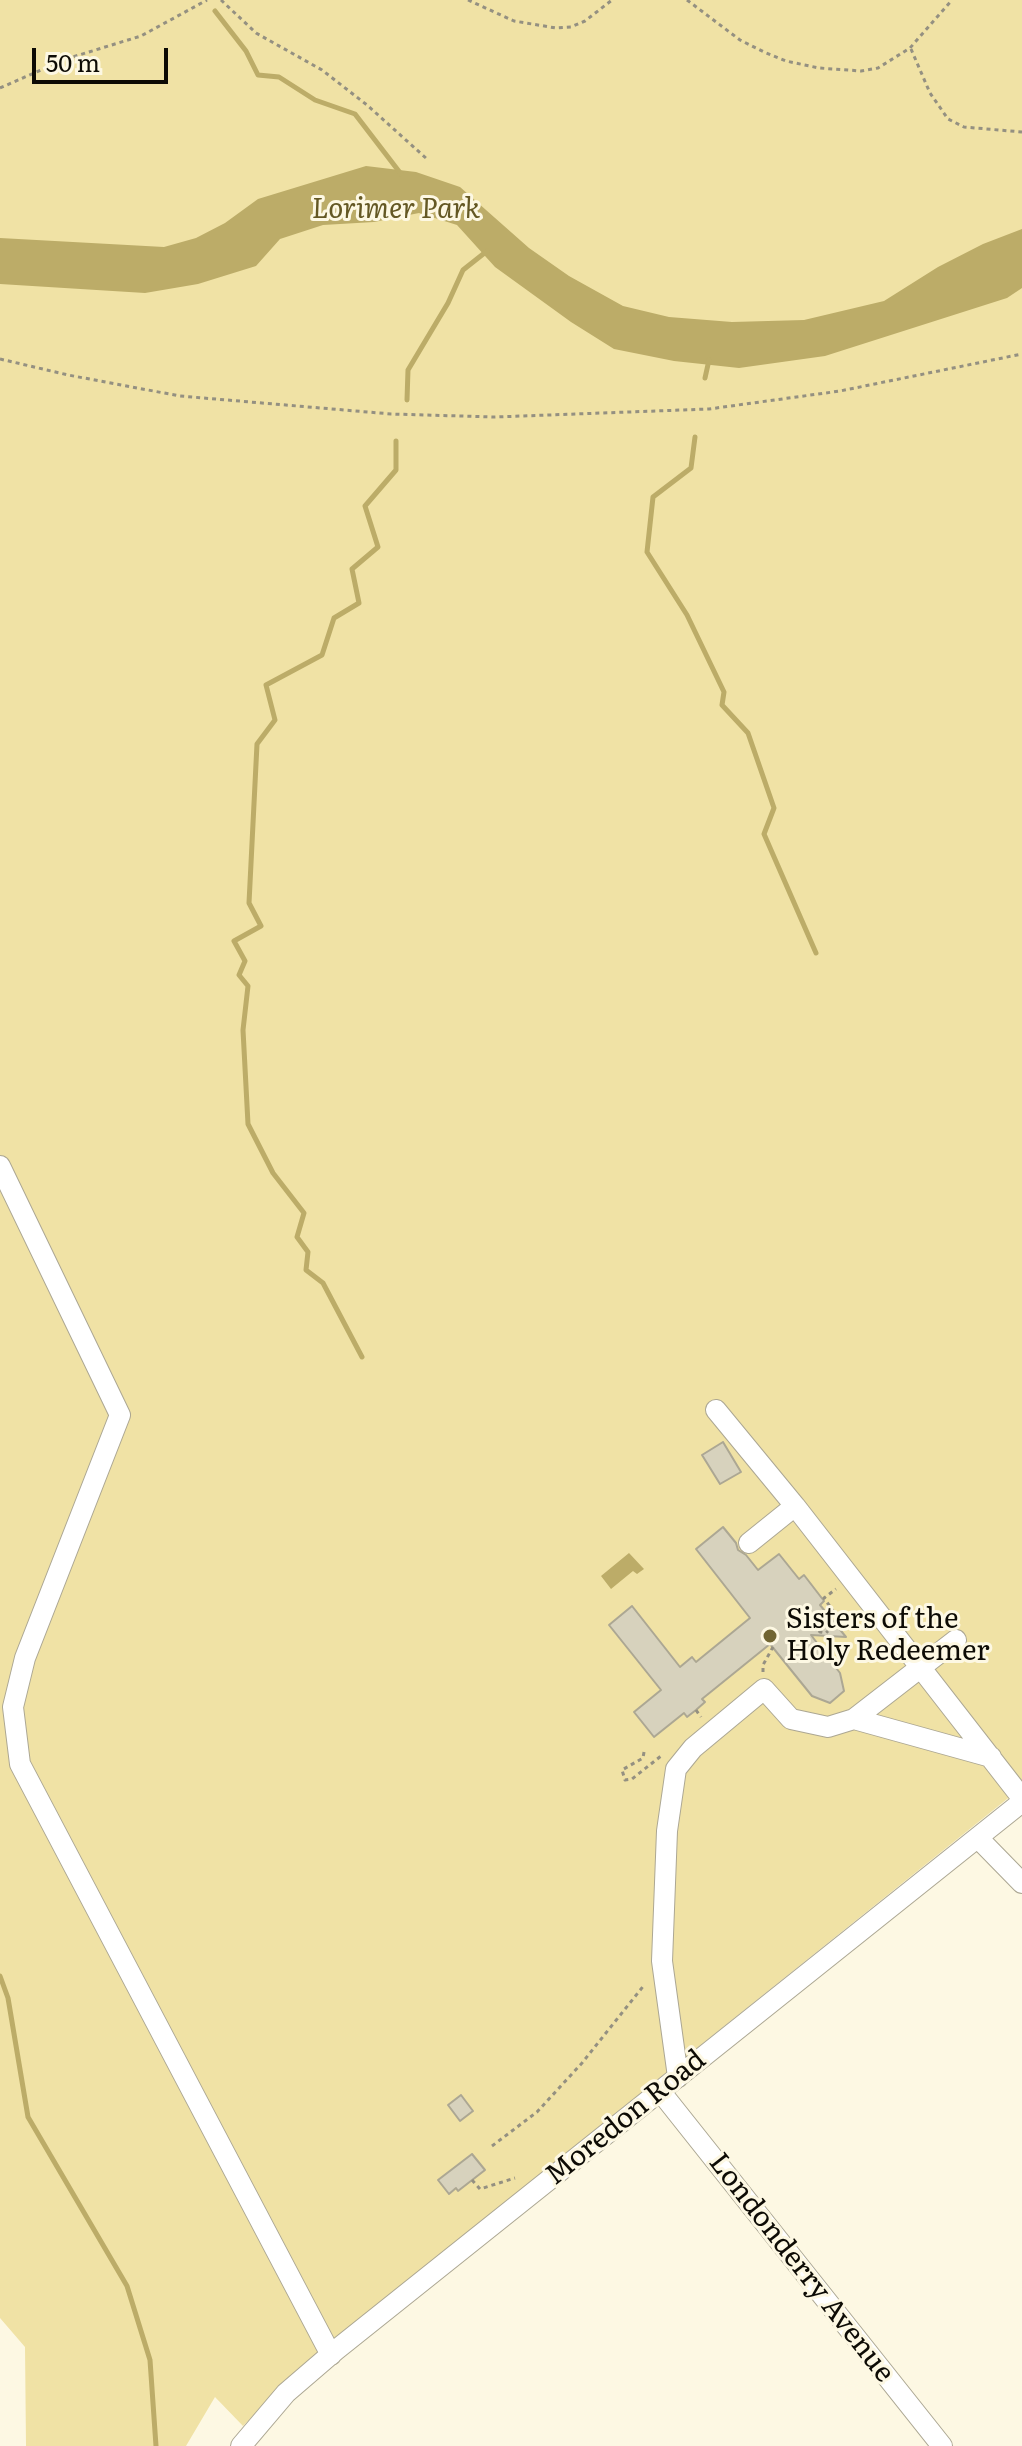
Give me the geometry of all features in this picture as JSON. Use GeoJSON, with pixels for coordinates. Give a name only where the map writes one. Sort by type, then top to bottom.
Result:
{"type":"FeatureCollection","features":[{"type":"Feature","properties":{"kind":"street"},"geometry":{"type":"LineString","coordinates":[[0,1166],[120,1415],[25,1658],[13,1707],[20,1764],[331,2355]]}},
{"type":"Feature","properties":{"kind":"street"},"geometry":{"type":"LineString","coordinates":[[716,1410],[795,1506],[1022,1800]]}},
{"type":"Feature","properties":{"kind":"street"},"geometry":{"type":"LineString","coordinates":[[749,1543],[795,1506]]}},
{"type":"Feature","properties":{"kind":"street"},"geometry":{"type":"LineString","coordinates":[[678,2077],[662,1961],[667,1831],[676,1769],[693,1748],[764,1689],[791,1719],[828,1727],[854,1719],[956,1640]]}},
{"type":"Feature","properties":{"kind":"street"},"geometry":{"type":"LineString","coordinates":[[854,1719],[991,1757]]}},
{"type":"Feature","properties":{"kind":"street","name":"Moredon Road"},"geometry":{"type":"LineString","coordinates":[[241,2446],[286,2393],[331,2355],[1022,1800]]}},
{"type":"Feature","properties":{"kind":"street"},"geometry":{"type":"LineString","coordinates":[[978,1838],[1022,1883]]}},
{"type":"Feature","properties":{"kind":"street","name":"Londonderry Avenue"},"geometry":{"type":"LineString","coordinates":[[660,2091],[942,2446]]}},
{"type":"Feature","properties":{"kind":"path"},"geometry":{"type":"LineString","coordinates":[[0,88],[66,59],[141,36],[207,0]]}},
{"type":"Feature","properties":{"kind":"path"},"geometry":{"type":"LineString","coordinates":[[221,0],[256,33],[322,70],[427,159]]}},
{"type":"Feature","properties":{"kind":"path"},"geometry":{"type":"LineString","coordinates":[[468,0],[514,21],[556,28],[571,27],[585,21],[612,0]]}},
{"type":"Feature","properties":{"kind":"path"},"geometry":{"type":"LineString","coordinates":[[687,0],[740,40],[786,61],[819,68],[861,71],[878,68],[910,48],[952,0]]}},
{"type":"Feature","properties":{"kind":"path"},"geometry":{"type":"LineString","coordinates":[[910,48],[930,93],[948,119],[964,127],[1022,132]]}},
{"type":"Feature","properties":{"kind":"path"},"geometry":{"type":"LineString","coordinates":[[0,359],[109,384],[194,397],[391,414],[495,417],[739,406],[840,391],[1022,354]]}},
{"type":"Feature","properties":{"kind":"path"},"geometry":{"type":"LineString","coordinates":[[836,1625],[840,1621],[824,1598],[838,1587],[845,1595],[859,1589]]}},
{"type":"Feature","properties":{"kind":"path"},"geometry":{"type":"LineString","coordinates":[[799,1624],[811,1622],[820,1632],[828,1631]]}},
{"type":"Feature","properties":{"kind":"path"},"geometry":{"type":"LineString","coordinates":[[768,1678],[763,1672],[763,1665],[773,1647]]}},
{"type":"Feature","properties":{"kind":"path"},"geometry":{"type":"LineString","coordinates":[[644,1752],[643,1758],[622,1770],[625,1780],[632,1779],[669,1751]]}},
{"type":"Feature","properties":{"kind":"path"},"geometry":{"type":"LineString","coordinates":[[492,2146],[537,2112],[582,2063],[662,1961]]}},
{"type":"Feature","properties":{"kind":"path"},"geometry":{"type":"LineString","coordinates":[[472,2180],[480,2189],[515,2178]]}},
{"type":"Feature","properties":{"kind":"green space","name":"Lorimer Park"},"geometry":{"type":"Polygon","coordinates":[[[0,0],[1022,0],[1022,1787],[311,2358],[243,2426],[215,2397],[186,2446],[26,2446],[25,2347],[0,2318],[0,0]]]}},
{"type":"Feature","properties":{"kind":"shaded area"},"geometry":{"type":"Polygon","coordinates":[[[366,166],[416,172],[460,187],[529,248],[569,276],[623,306],[669,317],[732,322],[804,320],[884,301],[938,267],[983,244],[1022,229],[1022,288],[1007,298],[825,356],[739,368],[674,361],[614,349],[495,267],[457,225],[419,213],[374,222],[323,225],[280,239],[256,266],[198,284],[145,293],[0,284],[0,238],[164,247],[196,238],[225,223],[258,199],[366,166]]]}},
{"type":"Feature","properties":{"kind":"shaded area"},"geometry":{"type":"Polygon","coordinates":[[[629,1553],[644,1569],[637,1574],[633,1571],[611,1589],[601,1576],[629,1553]]]}},
{"type":"Feature","properties":{"kind":"building"},"geometry":{"type":"Polygon","coordinates":[[[723,1442],[741,1472],[720,1484],[702,1455],[723,1442]]]}},
{"type":"Feature","properties":{"kind":"building","name":"Sisters of the Holy Redeemer"},"geometry":{"type":"Polygon","coordinates":[[[723,1527],[738,1550],[758,1570],[779,1554],[799,1579],[804,1575],[824,1601],[820,1605],[846,1637],[811,1635],[840,1673],[844,1691],[830,1703],[812,1696],[770,1644],[702,1699],[705,1702],[696,1710],[687,1717],[684,1713],[654,1737],[634,1712],[661,1690],[609,1625],[632,1606],[680,1667],[692,1657],[696,1662],[750,1618],[696,1549],[723,1527]]]}},
{"type":"Feature","properties":{"kind":"building"},"geometry":{"type":"Polygon","coordinates":[[[461,2095],[473,2111],[460,2121],[448,2105],[461,2095]]]}},
{"type":"Feature","properties":{"kind":"building"},"geometry":{"type":"Polygon","coordinates":[[[472,2154],[485,2170],[458,2191],[456,2188],[449,2194],[438,2180],[472,2154]]]}},
{"type":"Feature","properties":{"kind":"waterway"},"geometry":{"type":"LineString","coordinates":[[215,11],[246,51],[258,75],[279,77],[315,100],[355,114],[401,174]]}},
{"type":"Feature","properties":{"kind":"waterway"},"geometry":{"type":"LineString","coordinates":[[407,400],[408,370],[448,303],[463,270],[487,251]]}},
{"type":"Feature","properties":{"kind":"waterway"},"geometry":{"type":"LineString","coordinates":[[705,378],[709,360]]}},
{"type":"Feature","properties":{"kind":"waterway"},"geometry":{"type":"LineString","coordinates":[[695,437],[691,468],[653,497],[647,552],[687,615],[724,692],[722,705],[748,733],[774,808],[764,834],[816,953]]}},
{"type":"Feature","properties":{"kind":"waterway"},"geometry":{"type":"LineString","coordinates":[[362,1357],[323,1283],[306,1270],[308,1252],[297,1237],[304,1213],[273,1173],[248,1124],[243,1030],[248,986],[239,975],[245,961],[234,941],[261,926],[249,903],[257,744],[275,720],[266,685],[322,655],[334,618],[359,603],[352,569],[378,547],[365,506],[396,470],[396,441]]}},
{"type":"Feature","properties":{"kind":"waterway"},"geometry":{"type":"LineString","coordinates":[[0,1976],[8,1998],[28,2117],[127,2286],[150,2360],[156,2446]]}},
{"type":"Feature","properties":{"kind":"place","name":"Sisters of the Holy Redeemer"},"geometry":{"type":"Point","coordinates":[770,1636]}}]}
